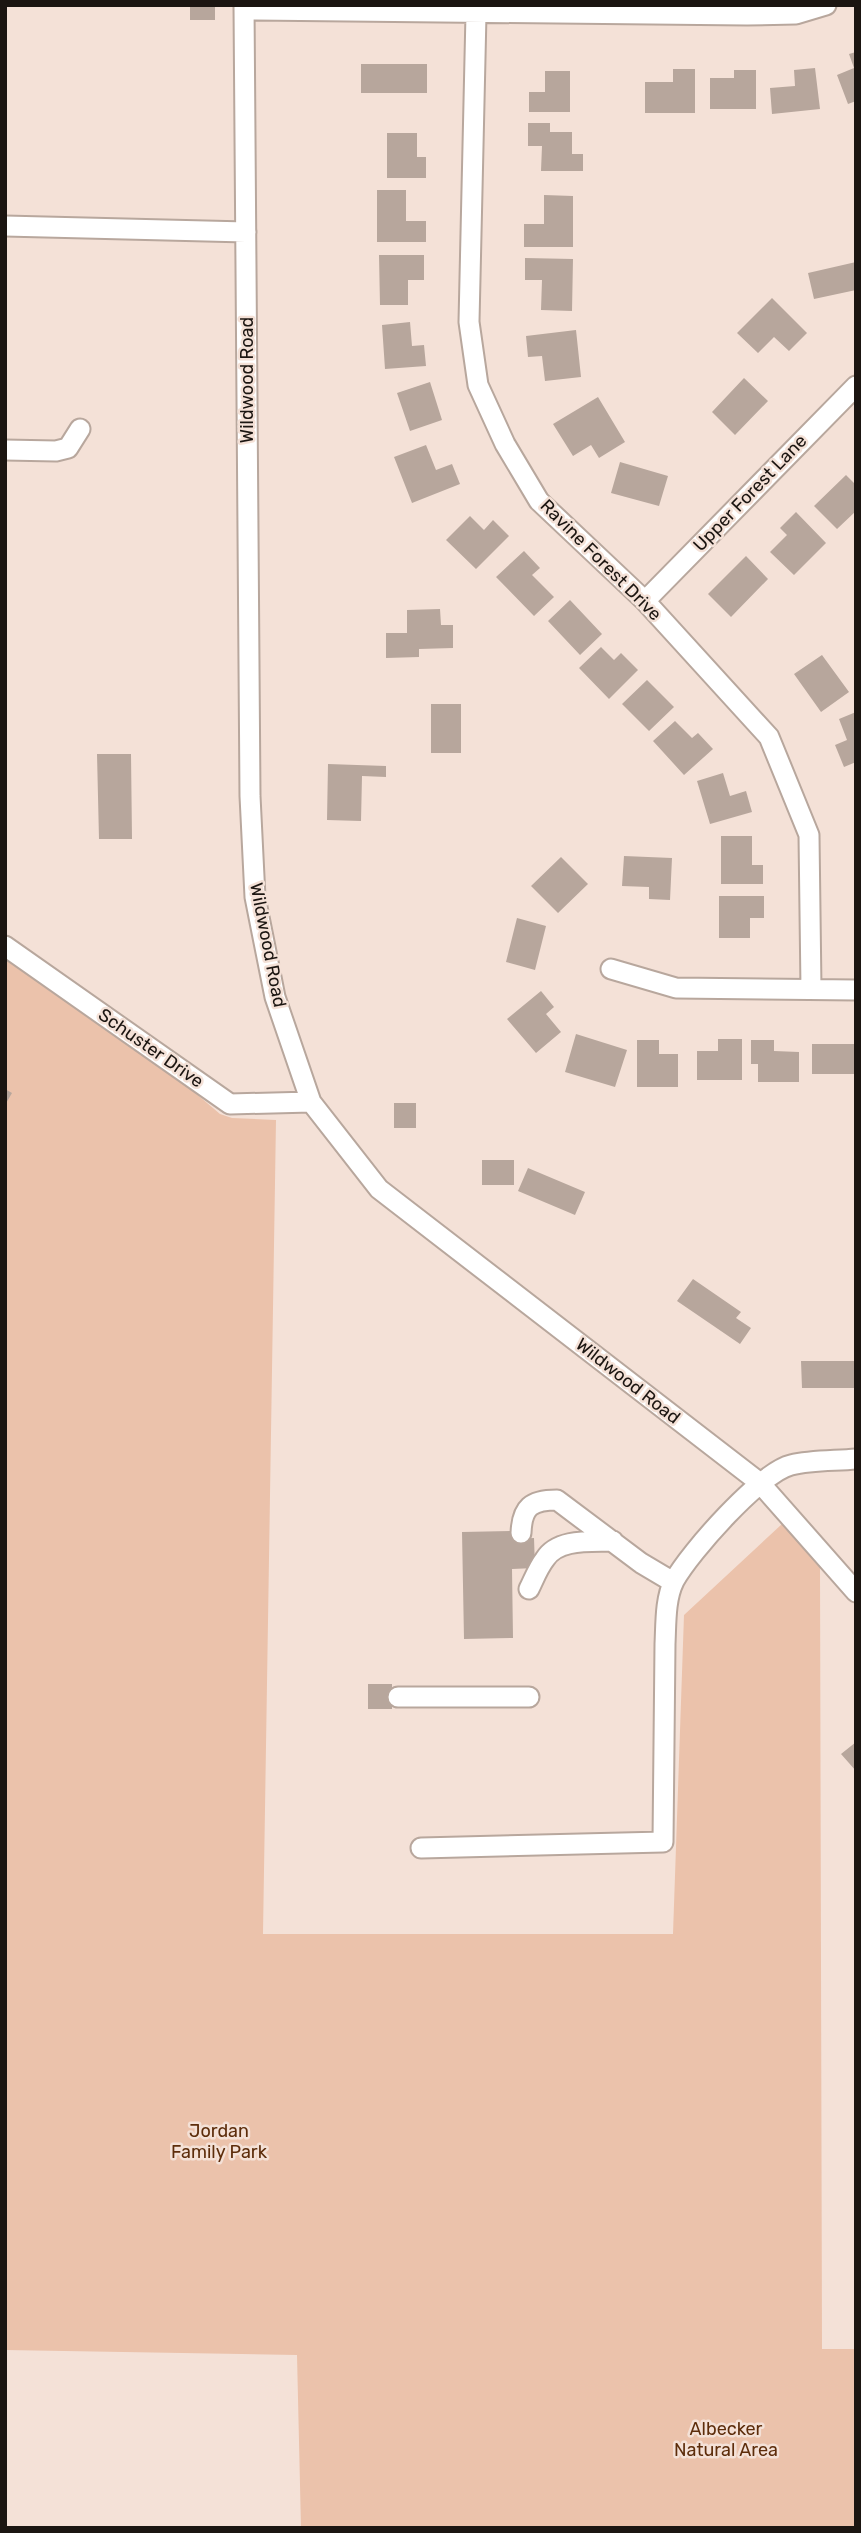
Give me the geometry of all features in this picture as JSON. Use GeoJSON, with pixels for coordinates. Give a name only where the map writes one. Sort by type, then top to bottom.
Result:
{"type":"FeatureCollection","features":[{"type":"Feature","properties":{"kind":"street"},"geometry":{"type":"LineString","coordinates":[[244,7],[476,13],[772,15],[796,14],[826,5]]}},
{"type":"Feature","properties":{"kind":"street","name":"Wildwood Road"},"geometry":{"type":"LineString","coordinates":[[244,7],[250,796],[255,897],[275,997],[311,1102],[379,1189],[760,1483],[856,1592]]}},
{"type":"Feature","properties":{"kind":"street","name":"Ravine Forest Drive"},"geometry":{"type":"LineString","coordinates":[[476,13],[469,323],[478,385],[505,444],[539,500],[645,601],[769,737],[809,835],[811,989]]}},
{"type":"Feature","properties":{"kind":"street"},"geometry":{"type":"LineString","coordinates":[[5,226],[246,232]]}},
{"type":"Feature","properties":{"kind":"street","name":"Upper Forest Lane"},"geometry":{"type":"LineString","coordinates":[[645,601],[856,386]]}},
{"type":"Feature","properties":{"kind":"street"},"geometry":{"type":"LineString","coordinates":[[5,450],[57,451],[68,448],[80,429]]}},
{"type":"Feature","properties":{"kind":"street","name":"Schuster Drive"},"geometry":{"type":"LineString","coordinates":[[5,946],[230,1104],[311,1102]]}},
{"type":"Feature","properties":{"kind":"street"},"geometry":{"type":"LineString","coordinates":[[611,969],[676,988],[856,990]]}},
{"type":"Feature","properties":{"kind":"street"},"geometry":{"type":"LineString","coordinates":[[421,1848],[663,1842],[665,1644],[667,1612],[673,1582],[700,1546],[760,1483],[789,1465],[856,1459]]}},
{"type":"Feature","properties":{"kind":"street"},"geometry":{"type":"LineString","coordinates":[[521,1533],[528,1506],[543,1500],[557,1500],[673,1582]]}},
{"type":"Feature","properties":{"kind":"street"},"geometry":{"type":"LineString","coordinates":[[529,1589],[546,1557],[559,1547],[580,1542],[613,1541]]}},
{"type":"Feature","properties":{"kind":"street"},"geometry":{"type":"LineString","coordinates":[[398,1697],[529,1697]]}},
{"type":"Feature","properties":{"kind":"green space","name":"Jordan Family Park"},"geometry":{"type":"Polygon","coordinates":[[[5,957],[166,1068],[220,1114],[232,1118],[276,1120],[263,1934],[673,1934],[684,1615],[782,1524],[820,1567],[822,2349],[856,2349],[856,2528],[301,2528],[297,2355],[5,2350],[5,957]]]}},
{"type":"Feature","properties":{"kind":"building"},"geometry":{"type":"Polygon","coordinates":[[[190,5],[215,5],[215,20],[190,20],[190,5]]]}},
{"type":"Feature","properties":{"kind":"building"},"geometry":{"type":"Polygon","coordinates":[[[856,52],[856,101],[848,104],[837,75],[854,68],[849,54],[856,52]]]}},
{"type":"Feature","properties":{"kind":"building"},"geometry":{"type":"Polygon","coordinates":[[[361,64],[427,64],[427,93],[361,93],[361,64]]]}},
{"type":"Feature","properties":{"kind":"building"},"geometry":{"type":"Polygon","coordinates":[[[815,68],[820,109],[772,114],[770,88],[795,86],[794,70],[815,68]]]}},
{"type":"Feature","properties":{"kind":"building"},"geometry":{"type":"Polygon","coordinates":[[[673,69],[695,69],[695,113],[645,113],[645,82],[673,82],[673,69]]]}},
{"type":"Feature","properties":{"kind":"building"},"geometry":{"type":"Polygon","coordinates":[[[734,70],[756,70],[756,109],[710,109],[710,78],[734,78],[734,70]]]}},
{"type":"Feature","properties":{"kind":"building"},"geometry":{"type":"Polygon","coordinates":[[[545,71],[570,71],[570,112],[529,112],[529,92],[545,92],[545,71]]]}},
{"type":"Feature","properties":{"kind":"building"},"geometry":{"type":"Polygon","coordinates":[[[528,123],[550,123],[550,132],[572,132],[572,154],[583,154],[583,171],[541,171],[542,146],[528,146],[528,123]]]}},
{"type":"Feature","properties":{"kind":"building"},"geometry":{"type":"Polygon","coordinates":[[[387,133],[417,133],[417,157],[426,157],[426,178],[387,178],[387,133]]]}},
{"type":"Feature","properties":{"kind":"building"},"geometry":{"type":"Polygon","coordinates":[[[377,190],[406,190],[406,221],[426,221],[426,242],[377,242],[377,190]]]}},
{"type":"Feature","properties":{"kind":"building"},"geometry":{"type":"Polygon","coordinates":[[[544,195],[573,196],[573,247],[524,247],[524,224],[544,224],[544,195]]]}},
{"type":"Feature","properties":{"kind":"building"},"geometry":{"type":"Polygon","coordinates":[[[379,255],[424,255],[424,280],[408,280],[408,305],[380,305],[379,255]]]}},
{"type":"Feature","properties":{"kind":"building"},"geometry":{"type":"Polygon","coordinates":[[[525,258],[573,259],[572,311],[541,310],[542,280],[525,280],[525,258]]]}},
{"type":"Feature","properties":{"kind":"building"},"geometry":{"type":"Polygon","coordinates":[[[856,262],[856,290],[814,299],[808,273],[856,262]]]}},
{"type":"Feature","properties":{"kind":"building"},"geometry":{"type":"Polygon","coordinates":[[[772,298],[807,333],[789,351],[774,337],[758,353],[737,333],[772,298]]]}},
{"type":"Feature","properties":{"kind":"building"},"geometry":{"type":"Polygon","coordinates":[[[410,322],[412,346],[424,345],[426,366],[385,369],[382,325],[410,322]]]}},
{"type":"Feature","properties":{"kind":"building"},"geometry":{"type":"Polygon","coordinates":[[[576,330],[581,377],[545,381],[542,356],[528,357],[526,336],[576,330]]]}},
{"type":"Feature","properties":{"kind":"building"},"geometry":{"type":"Polygon","coordinates":[[[744,378],[768,401],[735,435],[712,412],[744,378]]]}},
{"type":"Feature","properties":{"kind":"building"},"geometry":{"type":"Polygon","coordinates":[[[430,382],[442,420],[410,431],[397,393],[430,382]]]}},
{"type":"Feature","properties":{"kind":"building"},"geometry":{"type":"Polygon","coordinates":[[[598,397],[625,442],[599,458],[591,445],[573,456],[553,424],[598,397]]]}},
{"type":"Feature","properties":{"kind":"building"},"geometry":{"type":"Polygon","coordinates":[[[426,445],[436,470],[452,464],[460,484],[412,503],[394,457],[426,445]]]}},
{"type":"Feature","properties":{"kind":"building"},"geometry":{"type":"Polygon","coordinates":[[[620,462],[668,476],[659,506],[611,493],[620,462]]]}},
{"type":"Feature","properties":{"kind":"building"},"geometry":{"type":"Polygon","coordinates":[[[846,475],[856,485],[856,511],[837,529],[814,506],[846,475]]]}},
{"type":"Feature","properties":{"kind":"building"},"geometry":{"type":"Polygon","coordinates":[[[796,512],[826,543],[794,575],[770,552],[787,535],[780,528],[796,512]]]}},
{"type":"Feature","properties":{"kind":"building"},"geometry":{"type":"Polygon","coordinates":[[[470,516],[484,530],[493,520],[509,536],[476,569],[446,540],[470,516]]]}},
{"type":"Feature","properties":{"kind":"building"},"geometry":{"type":"Polygon","coordinates":[[[524,551],[540,568],[532,575],[554,597],[534,616],[496,577],[524,551]]]}},
{"type":"Feature","properties":{"kind":"building"},"geometry":{"type":"Polygon","coordinates":[[[746,556],[768,579],[731,617],[708,594],[746,556]]]}},
{"type":"Feature","properties":{"kind":"building"},"geometry":{"type":"Polygon","coordinates":[[[570,600],[602,634],[580,655],[548,621],[570,600]]]}},
{"type":"Feature","properties":{"kind":"building"},"geometry":{"type":"Polygon","coordinates":[[[440,609],[441,625],[453,625],[453,648],[419,649],[419,657],[386,658],[386,633],[407,633],[407,610],[440,609]]]}},
{"type":"Feature","properties":{"kind":"building"},"geometry":{"type":"Polygon","coordinates":[[[601,647],[614,660],[621,653],[638,670],[609,699],[579,668],[601,647]]]}},
{"type":"Feature","properties":{"kind":"building"},"geometry":{"type":"Polygon","coordinates":[[[822,655],[849,692],[821,712],[794,674],[822,655]]]}},
{"type":"Feature","properties":{"kind":"building"},"geometry":{"type":"Polygon","coordinates":[[[647,680],[674,707],[649,731],[622,704],[647,680]]]}},
{"type":"Feature","properties":{"kind":"building"},"geometry":{"type":"Polygon","coordinates":[[[431,704],[461,704],[461,753],[431,753],[431,704]]]}},
{"type":"Feature","properties":{"kind":"building"},"geometry":{"type":"Polygon","coordinates":[[[856,712],[856,762],[844,767],[835,745],[847,740],[839,719],[856,712]]]}},
{"type":"Feature","properties":{"kind":"building"},"geometry":{"type":"Polygon","coordinates":[[[675,721],[692,738],[698,733],[713,749],[684,775],[653,741],[675,721]]]}},
{"type":"Feature","properties":{"kind":"building"},"geometry":{"type":"Polygon","coordinates":[[[97,754],[131,754],[132,839],[99,839],[97,754]]]}},
{"type":"Feature","properties":{"kind":"building"},"geometry":{"type":"Polygon","coordinates":[[[328,764],[386,766],[386,777],[362,776],[361,821],[327,820],[328,764]]]}},
{"type":"Feature","properties":{"kind":"building"},"geometry":{"type":"Polygon","coordinates":[[[723,773],[730,796],[746,791],[752,812],[710,824],[697,781],[723,773]]]}},
{"type":"Feature","properties":{"kind":"building"},"geometry":{"type":"Polygon","coordinates":[[[721,836],[752,836],[752,865],[763,865],[763,884],[721,884],[721,836]]]}},
{"type":"Feature","properties":{"kind":"building"},"geometry":{"type":"Polygon","coordinates":[[[624,856],[672,858],[670,900],[649,899],[649,887],[622,886],[624,856]]]}},
{"type":"Feature","properties":{"kind":"building"},"geometry":{"type":"Polygon","coordinates":[[[561,857],[588,884],[558,913],[531,886],[561,857]]]}},
{"type":"Feature","properties":{"kind":"building"},"geometry":{"type":"Polygon","coordinates":[[[719,896],[764,896],[764,918],[750,918],[750,938],[719,938],[719,896]]]}},
{"type":"Feature","properties":{"kind":"building"},"geometry":{"type":"Polygon","coordinates":[[[517,918],[546,926],[535,970],[506,962],[517,918]]]}},
{"type":"Feature","properties":{"kind":"building"},"geometry":{"type":"Polygon","coordinates":[[[541,991],[554,1007],[546,1014],[561,1032],[536,1053],[507,1019],[541,991]]]}},
{"type":"Feature","properties":{"kind":"building"},"geometry":{"type":"Polygon","coordinates":[[[576,1034],[627,1050],[615,1087],[565,1072],[576,1034]]]}},
{"type":"Feature","properties":{"kind":"building"},"geometry":{"type":"Polygon","coordinates":[[[718,1039],[742,1039],[742,1080],[697,1080],[697,1051],[718,1051],[718,1039]]]}},
{"type":"Feature","properties":{"kind":"building"},"geometry":{"type":"Polygon","coordinates":[[[637,1040],[659,1040],[659,1054],[678,1054],[678,1087],[637,1087],[637,1040]]]}},
{"type":"Feature","properties":{"kind":"building"},"geometry":{"type":"Polygon","coordinates":[[[751,1040],[774,1040],[774,1051],[799,1052],[799,1082],[758,1082],[758,1064],[751,1064],[751,1040]]]}},
{"type":"Feature","properties":{"kind":"building"},"geometry":{"type":"Polygon","coordinates":[[[812,1044],[856,1044],[856,1074],[812,1074],[812,1044]]]}},
{"type":"Feature","properties":{"kind":"building"},"geometry":{"type":"Polygon","coordinates":[[[5,1089],[12,1093],[5,1105],[5,1089]]]}},
{"type":"Feature","properties":{"kind":"building"},"geometry":{"type":"Polygon","coordinates":[[[394,1103],[416,1103],[416,1128],[394,1128],[394,1103]]]}},
{"type":"Feature","properties":{"kind":"building"},"geometry":{"type":"Polygon","coordinates":[[[482,1160],[514,1160],[514,1185],[482,1185],[482,1160]]]}},
{"type":"Feature","properties":{"kind":"building"},"geometry":{"type":"Polygon","coordinates":[[[528,1168],[585,1192],[575,1215],[518,1191],[528,1168]]]}},
{"type":"Feature","properties":{"kind":"building"},"geometry":{"type":"Polygon","coordinates":[[[693,1279],[741,1312],[736,1318],[751,1328],[740,1344],[677,1301],[693,1279]]]}},
{"type":"Feature","properties":{"kind":"building"},"geometry":{"type":"Polygon","coordinates":[[[801,1361],[856,1361],[856,1388],[802,1388],[801,1361]]]}},
{"type":"Feature","properties":{"kind":"building"},"geometry":{"type":"Polygon","coordinates":[[[513,1531],[513,1539],[534,1538],[535,1568],[512,1569],[513,1638],[464,1639],[462,1532],[513,1531]]]}},
{"type":"Feature","properties":{"kind":"building"},"geometry":{"type":"Polygon","coordinates":[[[368,1684],[392,1684],[392,1709],[368,1709],[368,1684]]]}},
{"type":"Feature","properties":{"kind":"building"},"geometry":{"type":"Polygon","coordinates":[[[856,1742],[856,1771],[841,1754],[856,1742]]]}},
{"type":"Feature","properties":{"kind":"park label","name":"Albecker Natural Area"},"geometry":{"type":"Point","coordinates":[726,2439]}}]}
